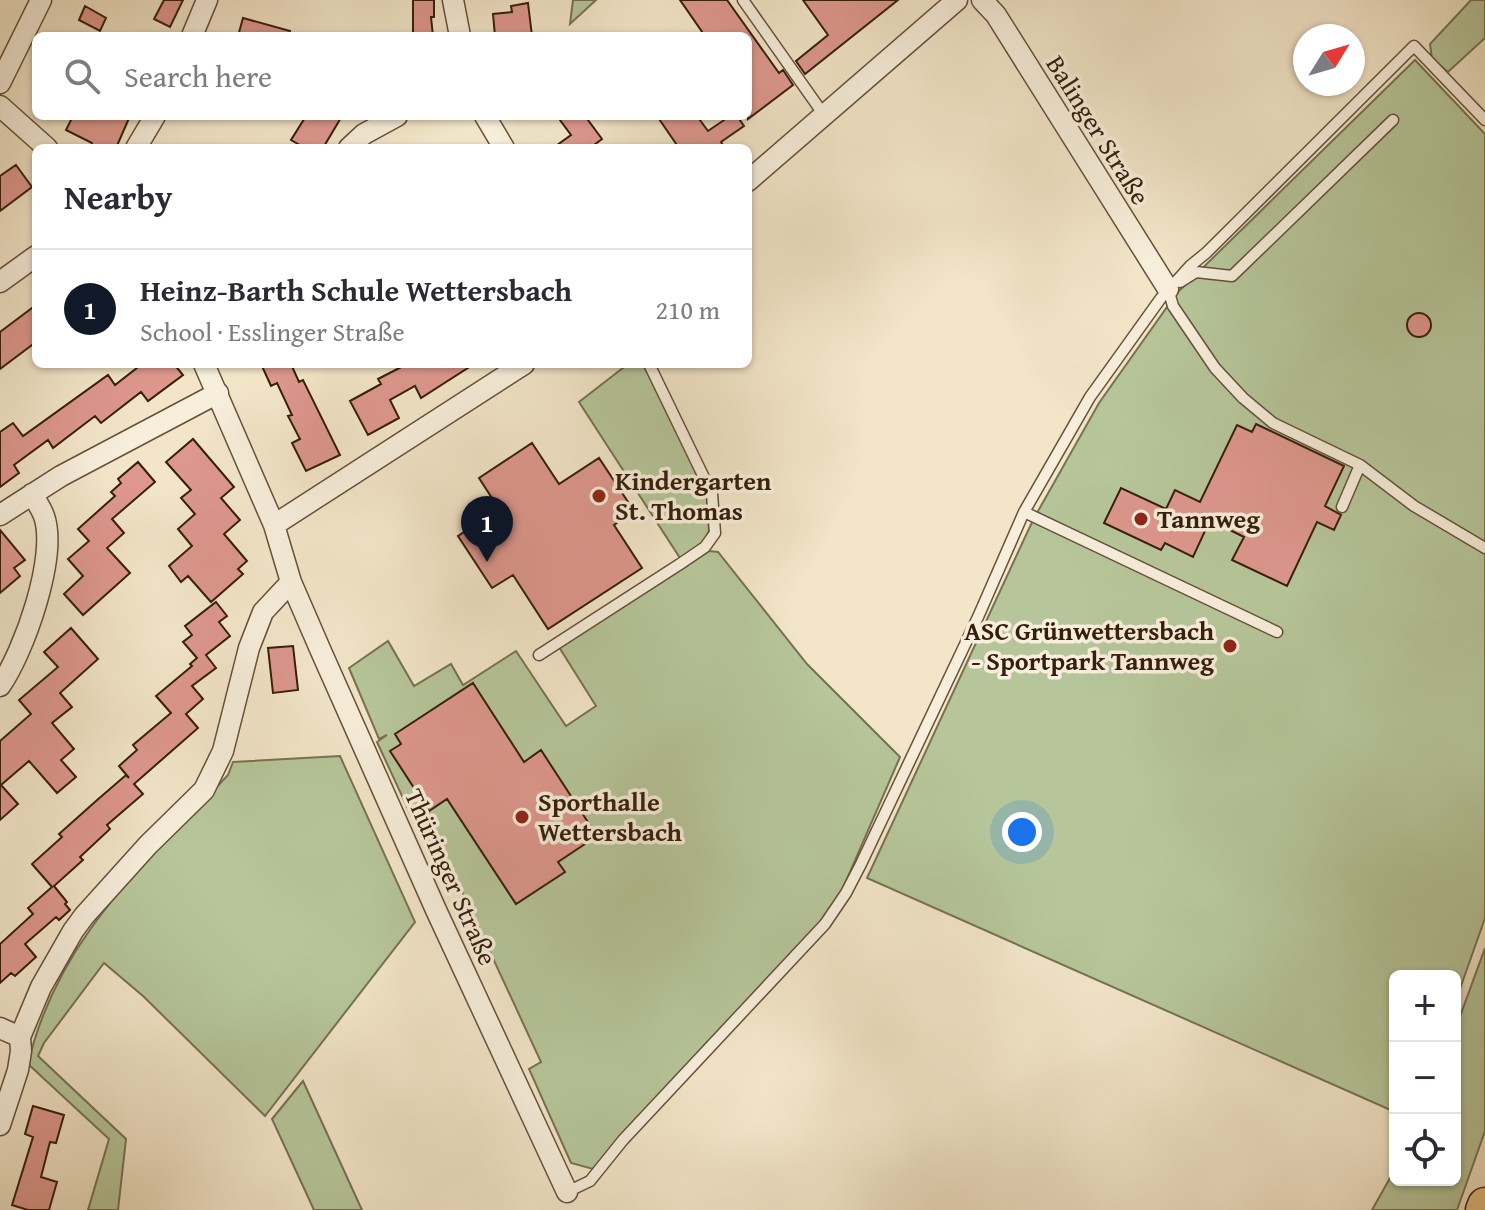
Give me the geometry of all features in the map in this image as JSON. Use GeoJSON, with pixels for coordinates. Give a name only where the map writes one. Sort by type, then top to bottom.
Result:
{"type":"FeatureCollection","features":[{"type":"Feature","properties":{"kind":"street"},"geometry":{"type":"LineString","coordinates":[[0,83],[41,0]]}},
{"type":"Feature","properties":{"kind":"street"},"geometry":{"type":"LineString","coordinates":[[194,32],[207,0]]}},
{"type":"Feature","properties":{"kind":"street"},"geometry":{"type":"LineString","coordinates":[[453,0],[459,32]]}},
{"type":"Feature","properties":{"kind":"street"},"geometry":{"type":"LineString","coordinates":[[752,178],[957,0]]}},
{"type":"Feature","properties":{"kind":"street","name":"Balinger Straße"},"geometry":{"type":"LineString","coordinates":[[982,0],[996,15],[1168,289]]}},
{"type":"Feature","properties":{"kind":"street"},"geometry":{"type":"LineString","coordinates":[[0,106],[43,144]]}},
{"type":"Feature","properties":{"kind":"street"},"geometry":{"type":"LineString","coordinates":[[138,144],[153,120]]}},
{"type":"Feature","properties":{"kind":"street"},"geometry":{"type":"LineString","coordinates":[[353,144],[364,134],[390,120]]}},
{"type":"Feature","properties":{"kind":"street"},"geometry":{"type":"LineString","coordinates":[[487,120],[502,144]]}},
{"type":"Feature","properties":{"kind":"street"},"geometry":{"type":"LineString","coordinates":[[0,282],[32,259]]}},
{"type":"Feature","properties":{"kind":"street","name":"Thüringer Straße"},"geometry":{"type":"LineString","coordinates":[[206,368],[274,525],[291,582],[436,910],[567,1192]]}},
{"type":"Feature","properties":{"kind":"street"},"geometry":{"type":"LineString","coordinates":[[274,525],[518,368]]}},
{"type":"Feature","properties":{"kind":"street"},"geometry":{"type":"LineString","coordinates":[[0,515],[61,476],[218,393]]}},
{"type":"Feature","properties":{"kind":"street"},"geometry":{"type":"LineString","coordinates":[[0,686],[26,634],[42,582],[46,551],[45,517],[32,494]]}},
{"type":"Feature","properties":{"kind":"street"},"geometry":{"type":"LineString","coordinates":[[0,1125],[18,1070],[20,1037],[41,987],[73,931],[148,845],[204,790],[223,751],[249,648],[263,612],[291,582]]}},
{"type":"Feature","properties":{"kind":"street"},"geometry":{"type":"LineString","coordinates":[[0,1028],[20,1037]]}},
{"type":"Feature","properties":{"kind":"lane"},"geometry":{"type":"LineString","coordinates":[[743,0],[824,115]]}},
{"type":"Feature","properties":{"kind":"lane"},"geometry":{"type":"LineString","coordinates":[[567,1192],[590,1181],[623,1140],[825,924],[846,893],[978,617],[1024,512],[1090,397],[1168,289],[1414,46],[1485,120]]}},
{"type":"Feature","properties":{"kind":"lane"},"geometry":{"type":"LineString","coordinates":[[1168,289],[1196,272],[1232,276],[1393,120]]}},
{"type":"Feature","properties":{"kind":"lane"},"geometry":{"type":"LineString","coordinates":[[1168,289],[1173,306],[1215,368],[1243,398],[1273,423],[1360,465],[1414,506],[1485,548]]}},
{"type":"Feature","properties":{"kind":"lane"},"geometry":{"type":"LineString","coordinates":[[539,655],[705,547],[715,533],[712,494],[651,368]]}},
{"type":"Feature","properties":{"kind":"lane"},"geometry":{"type":"LineString","coordinates":[[1342,507],[1360,465]]}},
{"type":"Feature","properties":{"kind":"lane"},"geometry":{"type":"LineString","coordinates":[[1024,512],[1277,632]]}},
{"type":"Feature","properties":{"kind":"green space"},"geometry":{"type":"Polygon","coordinates":[[[573,0],[596,0],[570,24],[573,0]]]}},
{"type":"Feature","properties":{"kind":"green space"},"geometry":{"type":"Polygon","coordinates":[[[1471,0],[1485,0],[1485,38],[1448,72],[1432,59],[1430,44],[1471,0]]]}},
{"type":"Feature","properties":{"kind":"green space","name":"ASC Grünwettersbach - Sportpark Tannweg"},"geometry":{"type":"Polygon","coordinates":[[[1415,60],[1485,134],[1485,918],[1461,986],[1461,970],[1389,970],[1389,1109],[867,878],[1033,520],[1099,403],[1177,293],[1415,60]]]}},
{"type":"Feature","properties":{"kind":"green space"},"geometry":{"type":"Polygon","coordinates":[[[623,368],[645,368],[707,493],[709,531],[704,541],[680,558],[579,402],[623,368]]]}},
{"type":"Feature","properties":{"kind":"green space"},"geometry":{"type":"Polygon","coordinates":[[[709,551],[718,552],[807,664],[900,757],[840,895],[822,923],[593,1169],[571,1163],[529,1069],[541,1062],[447,859],[434,865],[377,742],[387,735],[379,739],[349,668],[388,641],[414,686],[451,664],[463,685],[516,651],[566,726],[596,706],[559,647],[709,551]]]}},
{"type":"Feature","properties":{"kind":"green space"},"geometry":{"type":"Polygon","coordinates":[[[340,756],[415,922],[265,1116],[143,996],[104,963],[44,1043],[38,1056],[126,1139],[118,1210],[88,1210],[109,1139],[28,1064],[41,1019],[60,979],[107,906],[228,775],[233,762],[340,756]]]}},
{"type":"Feature","properties":{"kind":"green space"},"geometry":{"type":"Polygon","coordinates":[[[1485,948],[1485,1131],[1457,1210],[1372,1210],[1389,1180],[1389,1186],[1461,1186],[1461,1014],[1485,948]]]}},
{"type":"Feature","properties":{"kind":"green space"},"geometry":{"type":"Polygon","coordinates":[[[303,1081],[362,1210],[314,1210],[272,1119],[303,1081]]]}},
{"type":"Feature","properties":{"kind":"building"},"geometry":{"type":"Polygon","coordinates":[[[164,0],[183,0],[170,27],[154,19],[164,0]]]}},
{"type":"Feature","properties":{"kind":"building"},"geometry":{"type":"Polygon","coordinates":[[[413,0],[434,0],[433,32],[413,32],[413,0]]]}},
{"type":"Feature","properties":{"kind":"building"},"geometry":{"type":"Polygon","coordinates":[[[680,0],[727,0],[750,32],[702,32],[680,0]]]}},
{"type":"Feature","properties":{"kind":"building"},"geometry":{"type":"Polygon","coordinates":[[[803,0],[898,0],[805,74],[796,61],[828,35],[803,0]]]}},
{"type":"Feature","properties":{"kind":"building"},"geometry":{"type":"Polygon","coordinates":[[[528,3],[532,32],[495,32],[493,14],[512,12],[511,6],[528,3]]]}},
{"type":"Feature","properties":{"kind":"building"},"geometry":{"type":"Polygon","coordinates":[[[85,6],[106,18],[100,31],[79,20],[85,6]]]}},
{"type":"Feature","properties":{"kind":"building"},"geometry":{"type":"Polygon","coordinates":[[[243,18],[290,31],[290,32],[239,32],[243,18]]]}},
{"type":"Feature","properties":{"kind":"building"},"geometry":{"type":"Polygon","coordinates":[[[752,35],[779,73],[783,70],[793,85],[752,116],[752,35]]]}},
{"type":"Feature","properties":{"kind":"building"},"geometry":{"type":"Polygon","coordinates":[[[71,120],[128,120],[118,144],[92,144],[66,130],[71,120]]]}},
{"type":"Feature","properties":{"kind":"building"},"geometry":{"type":"Polygon","coordinates":[[[304,120],[340,120],[325,144],[298,144],[291,140],[304,120]]]}},
{"type":"Feature","properties":{"kind":"building"},"geometry":{"type":"Polygon","coordinates":[[[560,120],[588,120],[602,139],[595,144],[559,144],[571,135],[560,120]]]}},
{"type":"Feature","properties":{"kind":"building"},"geometry":{"type":"Polygon","coordinates":[[[660,120],[700,120],[708,131],[724,120],[740,120],[744,126],[722,144],[676,144],[660,120]]]}},
{"type":"Feature","properties":{"kind":"building"},"geometry":{"type":"Polygon","coordinates":[[[16,165],[32,187],[0,211],[0,176],[16,165]]]}},
{"type":"Feature","properties":{"kind":"building"},"geometry":{"type":"Polygon","coordinates":[[[32,308],[32,345],[0,369],[0,332],[32,308]]]}},
{"type":"Feature","properties":{"kind":"building"},"geometry":{"type":"Polygon","coordinates":[[[1419,313],[1430,320],[1431,325],[1424,336],[1419,337],[1408,330],[1407,325],[1414,314],[1419,313]]]}},
{"type":"Feature","properties":{"kind":"building"},"geometry":{"type":"Polygon","coordinates":[[[137,368],[177,368],[183,375],[148,401],[141,392],[101,423],[95,416],[53,448],[48,440],[14,465],[19,473],[0,487],[0,432],[13,423],[23,436],[108,375],[115,385],[137,368]]]}},
{"type":"Feature","properties":{"kind":"building"},"geometry":{"type":"Polygon","coordinates":[[[263,368],[293,368],[299,382],[303,380],[340,455],[306,471],[292,443],[300,439],[288,416],[292,415],[277,383],[271,386],[263,368]]]}},
{"type":"Feature","properties":{"kind":"building"},"geometry":{"type":"Polygon","coordinates":[[[399,368],[468,368],[421,398],[415,386],[390,400],[399,418],[368,435],[350,401],[381,384],[378,379],[399,368]]]}},
{"type":"Feature","properties":{"kind":"building"},"geometry":{"type":"Polygon","coordinates":[[[1256,424],[1344,466],[1325,506],[1341,515],[1334,530],[1317,522],[1287,586],[1232,560],[1244,537],[1210,520],[1193,557],[1165,543],[1161,550],[1104,523],[1121,488],[1166,509],[1175,490],[1200,502],[1237,425],[1252,432],[1256,424]]]}},
{"type":"Feature","properties":{"kind":"building"},"geometry":{"type":"Polygon","coordinates":[[[193,439],[234,487],[221,498],[240,520],[224,534],[247,561],[238,569],[243,574],[211,602],[188,576],[181,582],[169,566],[192,546],[178,529],[195,514],[181,498],[191,490],[166,462],[193,439]]]}},
{"type":"Feature","properties":{"kind":"building"},"geometry":{"type":"Polygon","coordinates":[[[532,443],[559,484],[599,458],[634,511],[614,525],[642,568],[548,629],[513,575],[492,588],[458,536],[499,509],[479,478],[532,443]]]}},
{"type":"Feature","properties":{"kind":"building"},"geometry":{"type":"Polygon","coordinates":[[[138,462],[155,482],[112,519],[124,533],[107,548],[130,573],[83,615],[64,594],[83,576],[68,559],[89,541],[78,529],[115,496],[111,492],[121,483],[118,479],[138,462]]]}},
{"type":"Feature","properties":{"kind":"building"},"geometry":{"type":"Polygon","coordinates":[[[0,530],[25,560],[14,568],[20,576],[0,593],[0,530]]]}},
{"type":"Feature","properties":{"kind":"building"},"geometry":{"type":"Polygon","coordinates":[[[216,602],[227,616],[219,622],[230,636],[206,655],[216,668],[192,686],[203,699],[186,714],[198,728],[134,784],[143,794],[107,825],[110,829],[80,857],[83,860],[54,886],[70,910],[59,920],[56,917],[25,944],[36,957],[15,976],[11,973],[0,983],[0,944],[33,914],[28,908],[52,887],[32,864],[62,837],[59,834],[96,801],[126,775],[129,778],[119,766],[137,750],[133,745],[171,713],[156,696],[192,666],[190,664],[197,658],[183,642],[192,635],[185,626],[216,602]]]}},
{"type":"Feature","properties":{"kind":"building"},"geometry":{"type":"Polygon","coordinates":[[[71,628],[98,659],[60,693],[72,707],[52,723],[74,749],[61,760],[76,777],[57,793],[29,761],[1,785],[18,804],[0,820],[0,741],[31,714],[19,700],[58,667],[44,652],[71,628]]]}},
{"type":"Feature","properties":{"kind":"building"},"geometry":{"type":"Polygon","coordinates":[[[293,646],[298,690],[273,693],[268,648],[293,646]]]}},
{"type":"Feature","properties":{"kind":"building"},"geometry":{"type":"Polygon","coordinates":[[[473,683],[524,762],[541,750],[597,836],[558,862],[565,872],[516,904],[447,799],[429,811],[390,751],[401,744],[395,734],[473,683]]]}},
{"type":"Feature","properties":{"kind":"building"},"geometry":{"type":"Polygon","coordinates":[[[33,1106],[64,1115],[56,1143],[50,1142],[41,1177],[57,1182],[49,1210],[28,1210],[12,1205],[33,1137],[25,1134],[33,1106]]]}},
{"type":"Feature","properties":{"kind":"place","name":"Kindergarten St. Thomas"},"geometry":{"type":"Point","coordinates":[599,496]}},
{"type":"Feature","properties":{"kind":"place","name":"Tannweg"},"geometry":{"type":"Point","coordinates":[1141,519]}},
{"type":"Feature","properties":{"kind":"place","name":"Heinz-Barth Schule Wettersbach"},"geometry":{"type":"Point","coordinates":[487,562]}},
{"type":"Feature","properties":{"kind":"place","name":"ASC Grünwettersbach - Sportpark Tannweg"},"geometry":{"type":"Point","coordinates":[1230,646]}},
{"type":"Feature","properties":{"kind":"place","name":"Sporthalle Wettersbach"},"geometry":{"type":"Point","coordinates":[522,817]}}]}
